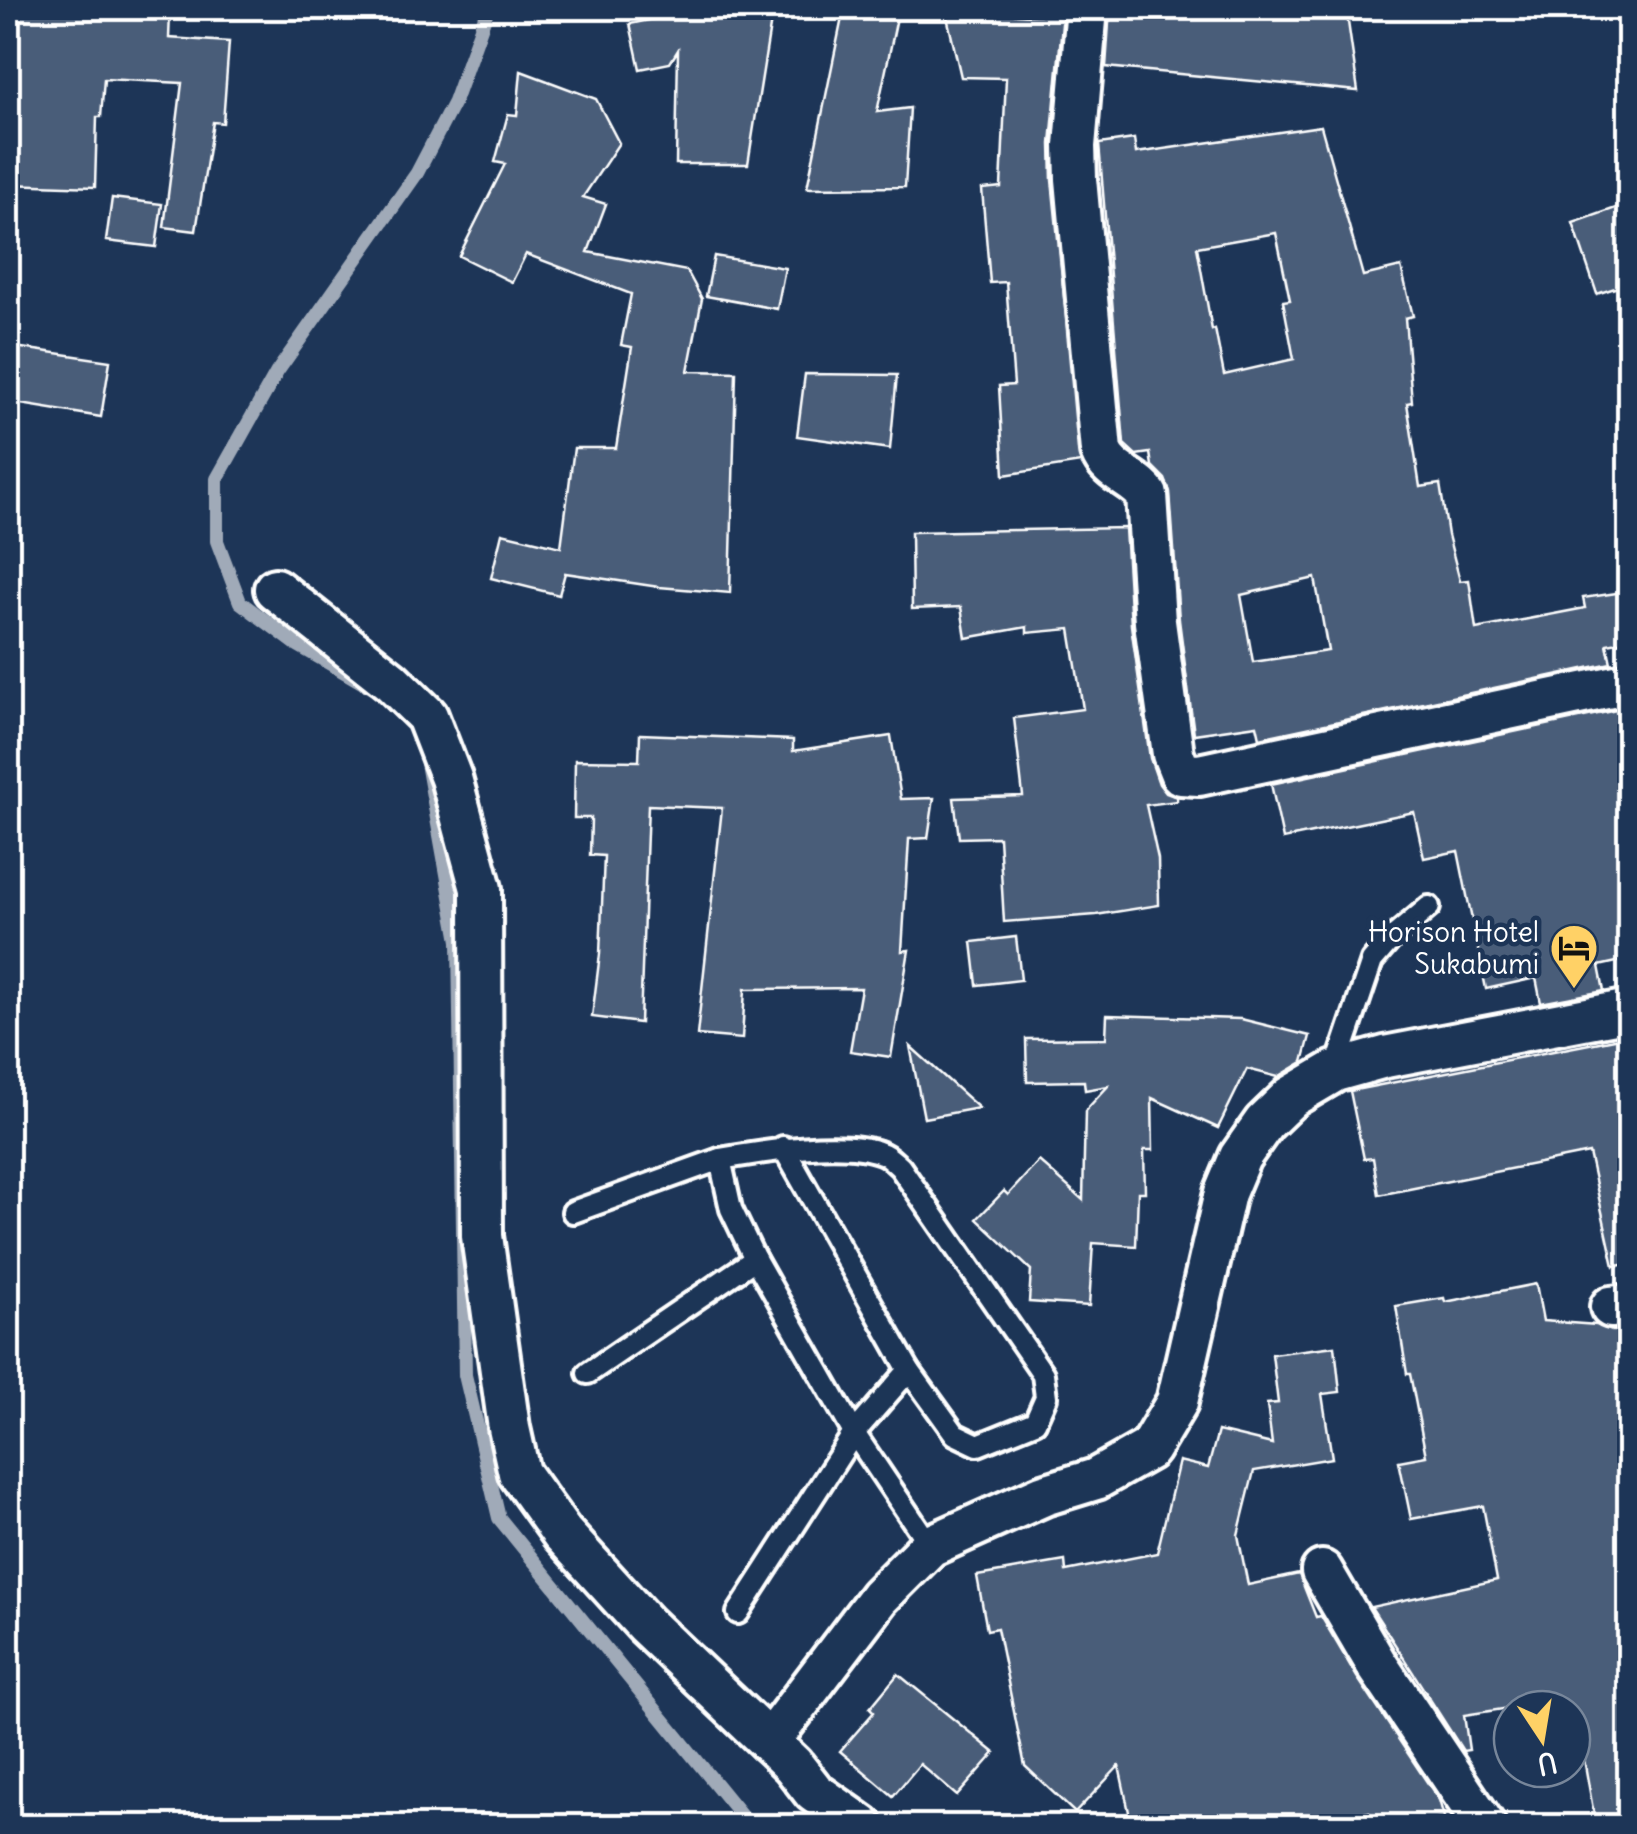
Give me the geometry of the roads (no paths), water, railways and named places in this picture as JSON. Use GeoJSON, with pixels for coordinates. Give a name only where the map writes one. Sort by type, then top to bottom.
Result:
{"type":"FeatureCollection","features":[{"type":"Feature","properties":{"kind":"street"},"geometry":{"type":"LineString","coordinates":[[1087,8],[1076,131],[1076,179],[1102,451],[1105,462],[1147,494],[1155,622],[1173,754],[1181,774],[1199,775],[1630,684]]}},
{"type":"Feature","properties":{"kind":"street"},"geometry":{"type":"LineString","coordinates":[[275,589],[391,681],[427,716],[451,778],[482,889],[482,1236],[519,1474],[562,1533],[634,1611],[793,1764],[814,1792],[862,1826]]}},
{"type":"Feature","properties":{"kind":"street"},"geometry":{"type":"LineString","coordinates":[[769,1742],[879,1597],[930,1546],[1044,1495],[1096,1480],[1149,1449],[1177,1402],[1214,1232],[1240,1157],[1264,1123],[1291,1097],[1335,1072],[1384,1057],[1630,1010]]}},
{"type":"Feature","properties":{"kind":"street"},"geometry":{"type":"LineString","coordinates":[[1322,1571],[1386,1678],[1485,1826]]}},
{"type":"Feature","properties":{"kind":"lane"},"geometry":{"type":"LineString","coordinates":[[1335,1072],[1372,961],[1390,939],[1429,907]]}},
{"type":"Feature","properties":{"kind":"lane"},"geometry":{"type":"LineString","coordinates":[[573,1212],[720,1159],[784,1148],[864,1149],[884,1154],[900,1167],[1043,1374],[1046,1396],[1035,1422],[978,1445],[955,1434],[909,1370],[784,1148]]}},
{"type":"Feature","properties":{"kind":"lane"},"geometry":{"type":"LineString","coordinates":[[720,1159],[731,1209],[755,1259],[854,1434],[930,1546]]}},
{"type":"Feature","properties":{"kind":"lane"},"geometry":{"type":"LineString","coordinates":[[588,1373],[755,1259]]}},
{"type":"Feature","properties":{"kind":"lane"},"geometry":{"type":"LineString","coordinates":[[738,1613],[854,1434],[909,1370]]}},
{"type":"Feature","properties":{"kind":"waterway"},"geometry":{"type":"LineString","coordinates":[[372,688],[296,644],[240,602],[217,541],[217,479],[277,372],[417,173],[454,102],[488,8]]}},
{"type":"Feature","properties":{"kind":"waterway"},"geometry":{"type":"LineString","coordinates":[[427,763],[459,941],[465,1375],[499,1518],[750,1826]]}},
{"type":"Feature","properties":{"kind":"place","name":"Horison Hotel Sukabumi"},"geometry":{"type":"Point","coordinates":[1574,990]}}]}
